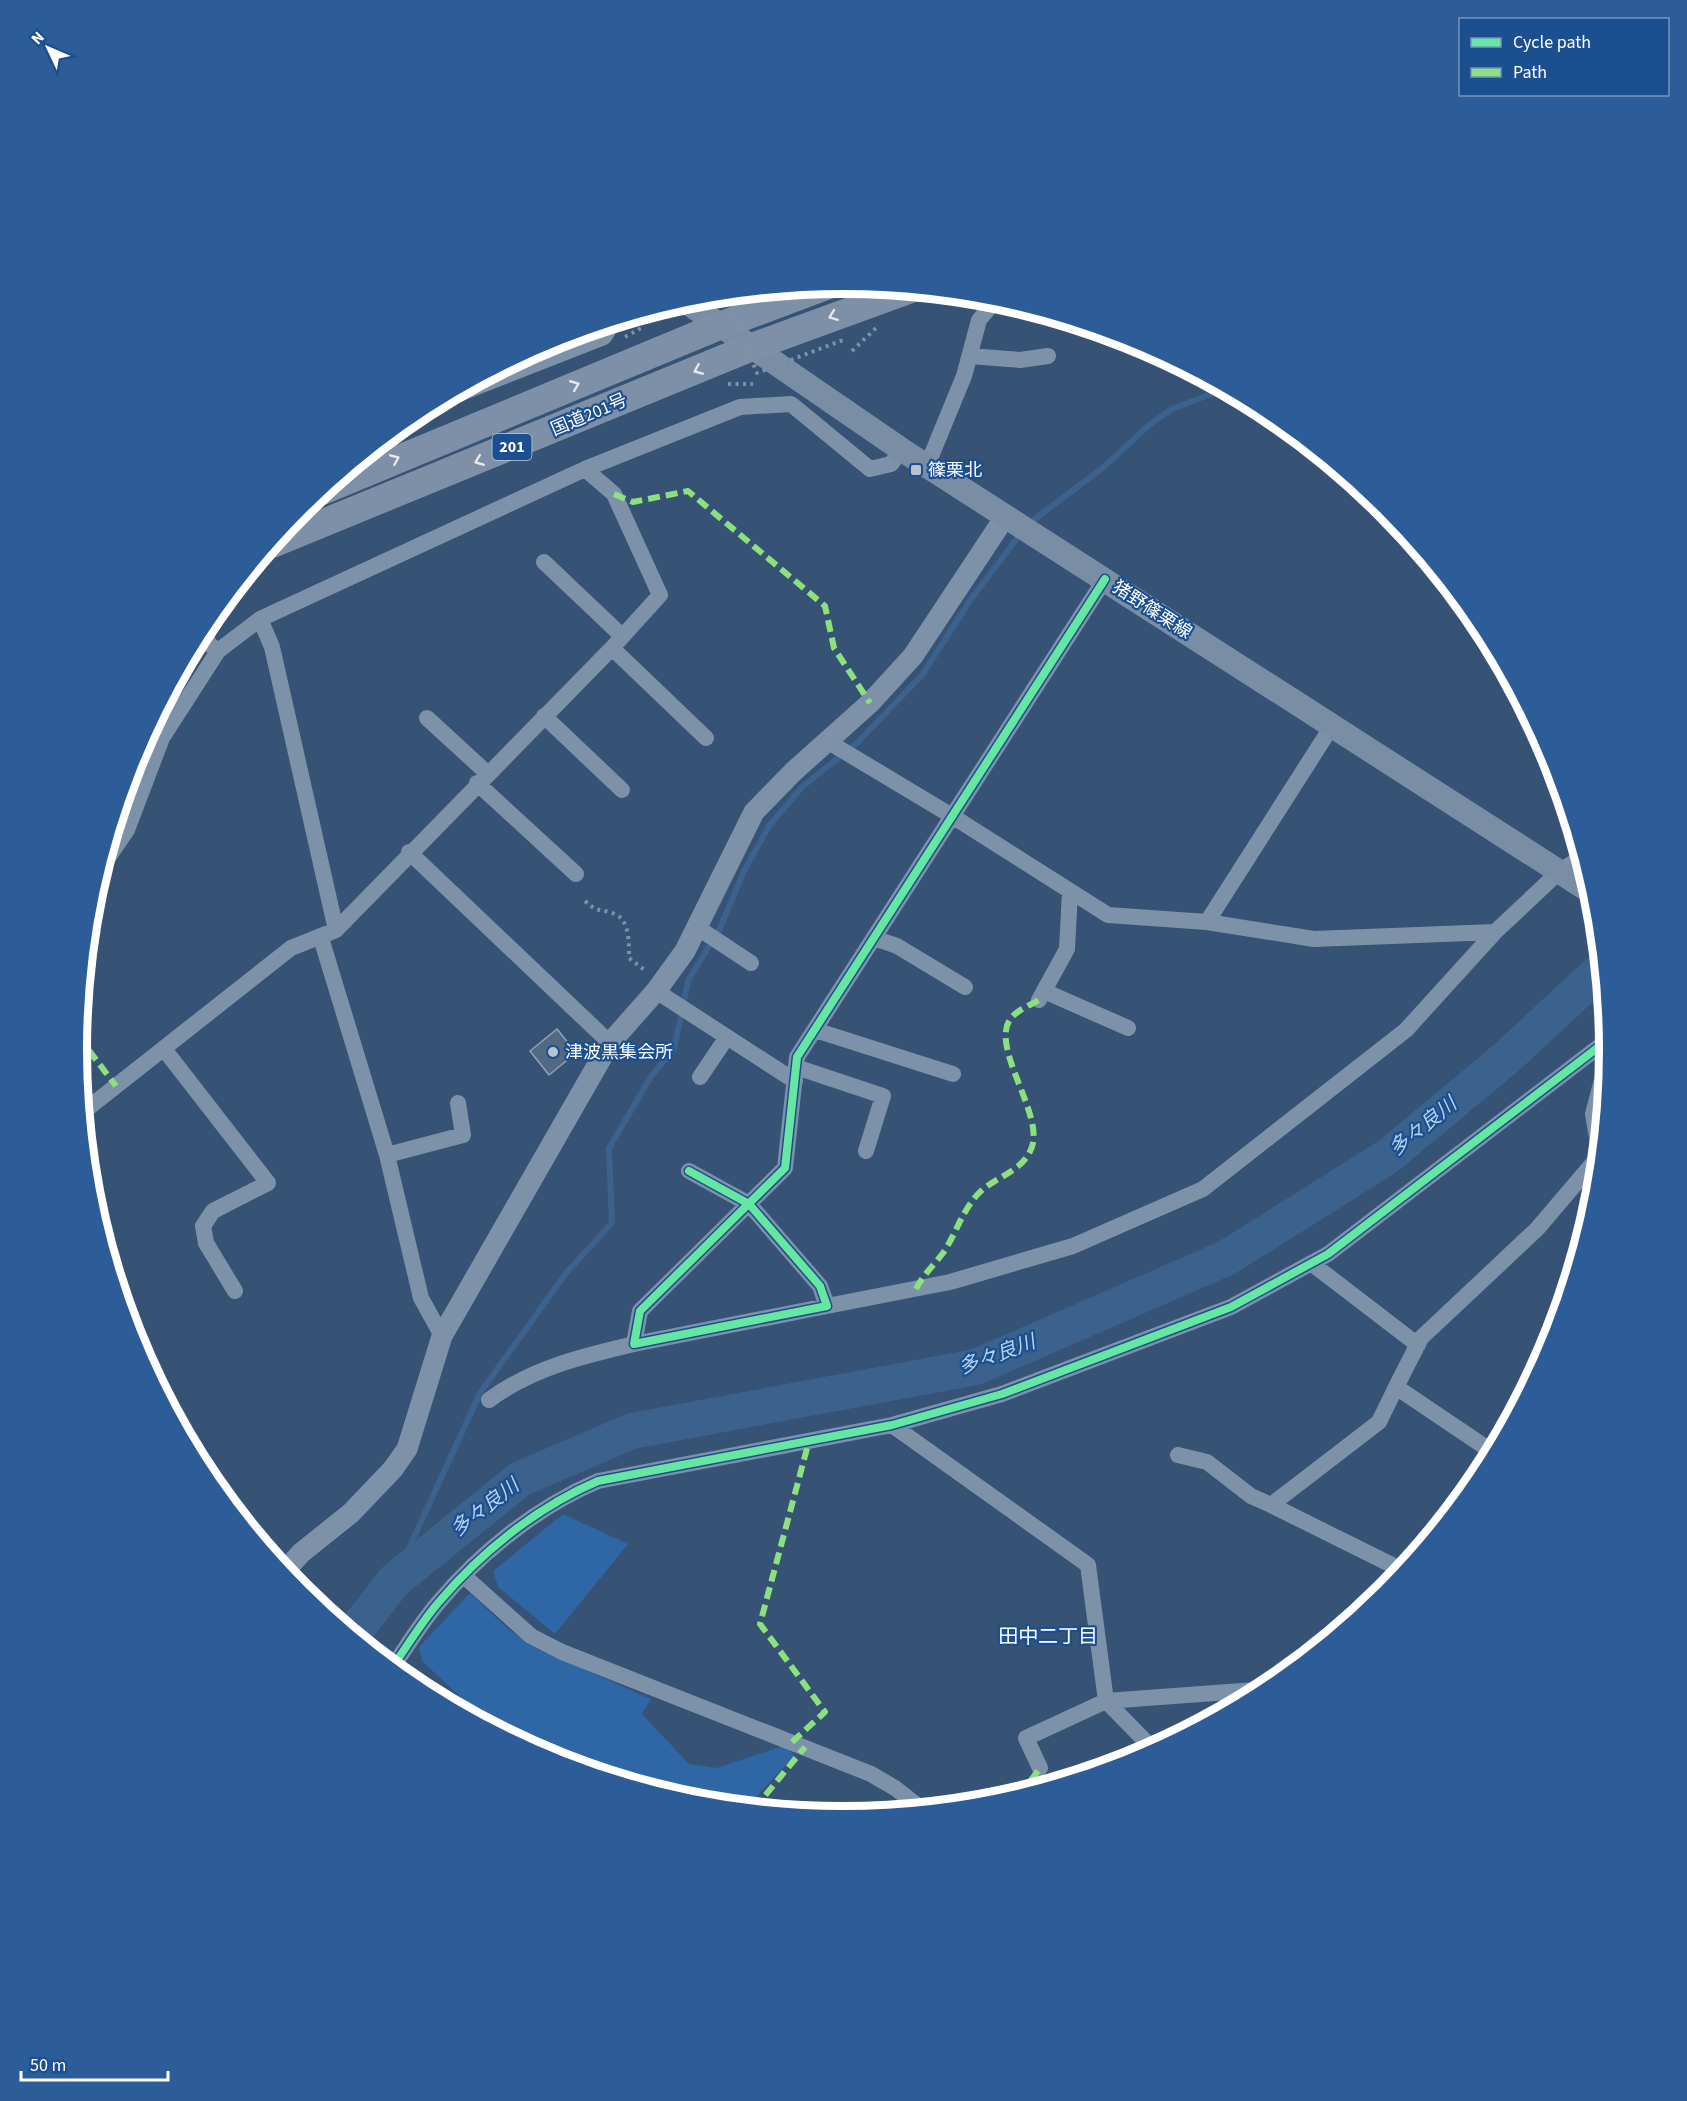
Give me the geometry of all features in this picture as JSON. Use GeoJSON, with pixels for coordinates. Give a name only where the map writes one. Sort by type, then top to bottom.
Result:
{"type":"FeatureCollection","features":[{"type":"Feature","properties":{"kind":"highway","name":"国道201号"},"geometry":{"type":"LineString","coordinates":[[346,481],[719,326],[800,296]]}},
{"type":"Feature","properties":{"kind":"highway","name":"国道201号"},"geometry":{"type":"LineString","coordinates":[[289,537],[752,347],[892,296]]}},
{"type":"Feature","properties":{"kind":"main road","name":"猪野篠栗線"},"geometry":{"type":"LineString","coordinates":[[696,309],[902,450],[1581,885]]}},
{"type":"Feature","properties":{"kind":"street"},"geometry":{"type":"LineString","coordinates":[[927,466],[964,376],[979,320],[989,309]]}},
{"type":"Feature","properties":{"kind":"street"},"geometry":{"type":"LineString","coordinates":[[492,381],[604,337],[607,332]]}},
{"type":"Feature","properties":{"kind":"street"},"geometry":{"type":"LineString","coordinates":[[970,356],[1020,360],[1048,356]]}},
{"type":"Feature","properties":{"kind":"street"},"geometry":{"type":"LineString","coordinates":[[115,847],[127,830],[162,738],[218,651],[260,619],[585,469],[740,407],[791,404],[870,469],[891,464],[902,450]]}},
{"type":"Feature","properties":{"kind":"street"},"geometry":{"type":"LineString","coordinates":[[90,1106],[291,948],[328,934],[617,642],[660,595],[614,494],[585,469]]}},
{"type":"Feature","properties":{"kind":"street"},"geometry":{"type":"LineString","coordinates":[[290,1565],[301,1553],[351,1513],[393,1469],[407,1449],[418,1423],[442,1336],[610,1043],[659,987],[685,951],[754,812],[794,771],[870,703],[913,656],[1005,517]]}},
{"type":"Feature","properties":{"kind":"street"},"geometry":{"type":"LineString","coordinates":[[544,562],[706,738]]}},
{"type":"Feature","properties":{"kind":"street"},"geometry":{"type":"LineString","coordinates":[[634,1344],[640,1311],[785,1168],[797,1057],[1104,579]]}},
{"type":"Feature","properties":{"kind":"street"},"geometry":{"type":"LineString","coordinates":[[260,619],[272,647],[328,934],[387,1155],[421,1298],[442,1336]]}},
{"type":"Feature","properties":{"kind":"street"},"geometry":{"type":"LineString","coordinates":[[208,640],[218,651]]}},
{"type":"Feature","properties":{"kind":"street"},"geometry":{"type":"LineString","coordinates":[[544,716],[622,790]]}},
{"type":"Feature","properties":{"kind":"street"},"geometry":{"type":"LineString","coordinates":[[427,718],[576,874]]}},
{"type":"Feature","properties":{"kind":"street"},"geometry":{"type":"LineString","coordinates":[[1208,922],[1332,726]]}},
{"type":"Feature","properties":{"kind":"street"},"geometry":{"type":"LineString","coordinates":[[827,741],[952,816],[1108,915],[1208,922],[1314,939],[1495,932]]}},
{"type":"Feature","properties":{"kind":"street"},"geometry":{"type":"LineString","coordinates":[[409,852],[610,1043]]}},
{"type":"Feature","properties":{"kind":"street"},"geometry":{"type":"LineString","coordinates":[[489,1400],[507,1387],[563,1361],[634,1344],[950,1282],[1073,1246],[1203,1189],[1406,1030],[1495,932],[1576,863]]}},
{"type":"Feature","properties":{"kind":"street"},"geometry":{"type":"LineString","coordinates":[[1070,891],[1067,949],[1041,996],[1128,1028]]}},
{"type":"Feature","properties":{"kind":"street"},"geometry":{"type":"LineString","coordinates":[[698,928],[751,963]]}},
{"type":"Feature","properties":{"kind":"street"},"geometry":{"type":"LineString","coordinates":[[874,938],[897,946],[965,987]]}},
{"type":"Feature","properties":{"kind":"street"},"geometry":{"type":"LineString","coordinates":[[659,987],[727,1037],[795,1074],[883,1096],[866,1151]]}},
{"type":"Feature","properties":{"kind":"street"},"geometry":{"type":"LineString","coordinates":[[814,1030],[953,1074]]}},
{"type":"Feature","properties":{"kind":"street"},"geometry":{"type":"LineString","coordinates":[[700,1077],[727,1037]]}},
{"type":"Feature","properties":{"kind":"street"},"geometry":{"type":"LineString","coordinates":[[397,1661],[437,1604],[464,1576],[531,1517],[563,1496],[598,1481],[892,1425],[1002,1394],[1231,1307],[1337,1246],[1600,1046]]}},
{"type":"Feature","properties":{"kind":"street"},"geometry":{"type":"LineString","coordinates":[[164,1049],[268,1183],[213,1210],[203,1226],[206,1243],[235,1292]]}},
{"type":"Feature","properties":{"kind":"street"},"geometry":{"type":"LineString","coordinates":[[1596,1129],[1593,1114],[1598,1094]]}},
{"type":"Feature","properties":{"kind":"street"},"geometry":{"type":"LineString","coordinates":[[387,1155],[463,1135],[458,1103]]}},
{"type":"Feature","properties":{"kind":"street"},"geometry":{"type":"LineString","coordinates":[[1271,1505],[1379,1422],[1421,1338],[1537,1229],[1591,1166]]}},
{"type":"Feature","properties":{"kind":"street"},"geometry":{"type":"LineString","coordinates":[[689,1171],[749,1204],[820,1286],[827,1306]]}},
{"type":"Feature","properties":{"kind":"street"},"geometry":{"type":"LineString","coordinates":[[1311,1263],[1418,1345]]}},
{"type":"Feature","properties":{"kind":"street"},"geometry":{"type":"LineString","coordinates":[[1396,1387],[1487,1448]]}},
{"type":"Feature","properties":{"kind":"street"},"geometry":{"type":"LineString","coordinates":[[892,1425],[1088,1565],[1106,1701],[1147,1743]]}},
{"type":"Feature","properties":{"kind":"street"},"geometry":{"type":"LineString","coordinates":[[1178,1455],[1207,1462],[1251,1496],[1395,1567]]}},
{"type":"Feature","properties":{"kind":"street"},"geometry":{"type":"LineString","coordinates":[[464,1576],[531,1636],[562,1652],[621,1673],[871,1774],[895,1788],[914,1803]]}},
{"type":"Feature","properties":{"kind":"street"},"geometry":{"type":"LineString","coordinates":[[1040,1768],[1026,1738],[1106,1701],[1247,1691]]}},
{"type":"Feature","properties":{"kind":"path"},"geometry":{"type":"LineString","coordinates":[[729,303],[757,373],[843,340]]}},
{"type":"Feature","properties":{"kind":"path"},"geometry":{"type":"LineString","coordinates":[[585,902],[596,911],[615,914],[621,918],[629,939],[629,958],[659,987]]}},
{"type":"Feature","properties":{"kind":"shaded area"},"geometry":{"type":"Polygon","coordinates":[[[563,1514],[628,1544],[555,1634],[498,1587],[493,1571],[563,1514]]]}},
{"type":"Feature","properties":{"kind":"shaded area"},"geometry":{"type":"Polygon","coordinates":[[[470,1593],[507,1628],[538,1649],[651,1699],[642,1714],[689,1764],[717,1768],[783,1746],[795,1755],[752,1802],[648,1781],[600,1767],[554,1749],[477,1712],[422,1661],[419,1647],[470,1593]]]}},
{"type":"Feature","properties":{"kind":"building","name":"津波黒集会所"},"geometry":{"type":"Polygon","coordinates":[[[557,1029],[576,1053],[549,1075],[530,1051],[557,1029]]]}},
{"type":"Feature","properties":{"kind":"waterway"},"geometry":{"type":"LineString","coordinates":[[1027,525],[1105,466],[1149,425],[1172,409],[1216,392]]}},
{"type":"Feature","properties":{"kind":"waterway"},"geometry":{"type":"LineString","coordinates":[[394,1581],[480,1393],[566,1273],[612,1223],[609,1148],[652,1075],[674,1049],[688,981],[720,928],[744,871],[769,826],[802,787],[857,743],[922,675],[971,599],[1021,533]]}},
{"type":"Feature","properties":{"kind":"waterway","name":"多々良川"},"geometry":{"type":"LineString","coordinates":[[357,1629],[394,1581],[520,1479],[632,1431],[976,1367],[1226,1258],[1387,1157],[1506,1058],[1596,975]]}},
{"type":"Feature","properties":{"kind":"marked path"},"geometry":{"type":"LineString","coordinates":[[614,494],[633,502],[688,491],[825,606],[834,648],[870,703]]}},
{"type":"Feature","properties":{"kind":"marked path"},"geometry":{"type":"LineString","coordinates":[[916,1289],[943,1253],[972,1201],[985,1188],[1017,1167],[1030,1152],[1033,1143],[1033,1129],[1010,1059],[1006,1043],[1006,1028],[1015,1014],[1039,1000]]}},
{"type":"Feature","properties":{"kind":"marked path"},"geometry":{"type":"LineString","coordinates":[[87,1048],[116,1086]]}},
{"type":"Feature","properties":{"kind":"marked path"},"geometry":{"type":"LineString","coordinates":[[792,1742],[825,1712],[760,1624],[809,1441]]}},
{"type":"Feature","properties":{"kind":"marked path"},"geometry":{"type":"LineString","coordinates":[[760,1802],[805,1747]]}},
{"type":"Feature","properties":{"kind":"marked path"},"geometry":{"type":"LineString","coordinates":[[1029,1783],[1040,1768]]}},
{"type":"Feature","properties":{"kind":"cycle path"},"geometry":{"type":"LineString","coordinates":[[689,1171],[749,1204],[820,1286],[827,1306],[634,1344],[640,1311],[785,1168],[797,1057],[1105,579]]}},
{"type":"Feature","properties":{"kind":"cycle path"},"geometry":{"type":"LineString","coordinates":[[397,1661],[432,1611],[473,1566],[511,1533],[575,1492],[598,1481],[892,1425],[1002,1394],[1231,1307],[1328,1254],[1600,1046]]}},
{"type":"Feature","properties":{"kind":"place","name":"篠栗北"},"geometry":{"type":"Point","coordinates":[916,470]}},
{"type":"Feature","properties":{"kind":"place","name":"津波黒集会所"},"geometry":{"type":"Point","coordinates":[553,1052]}},
{"type":"Feature","properties":{"kind":"district","name":"田中二丁目"},"geometry":{"type":"Point","coordinates":[1048,1637]}}]}
